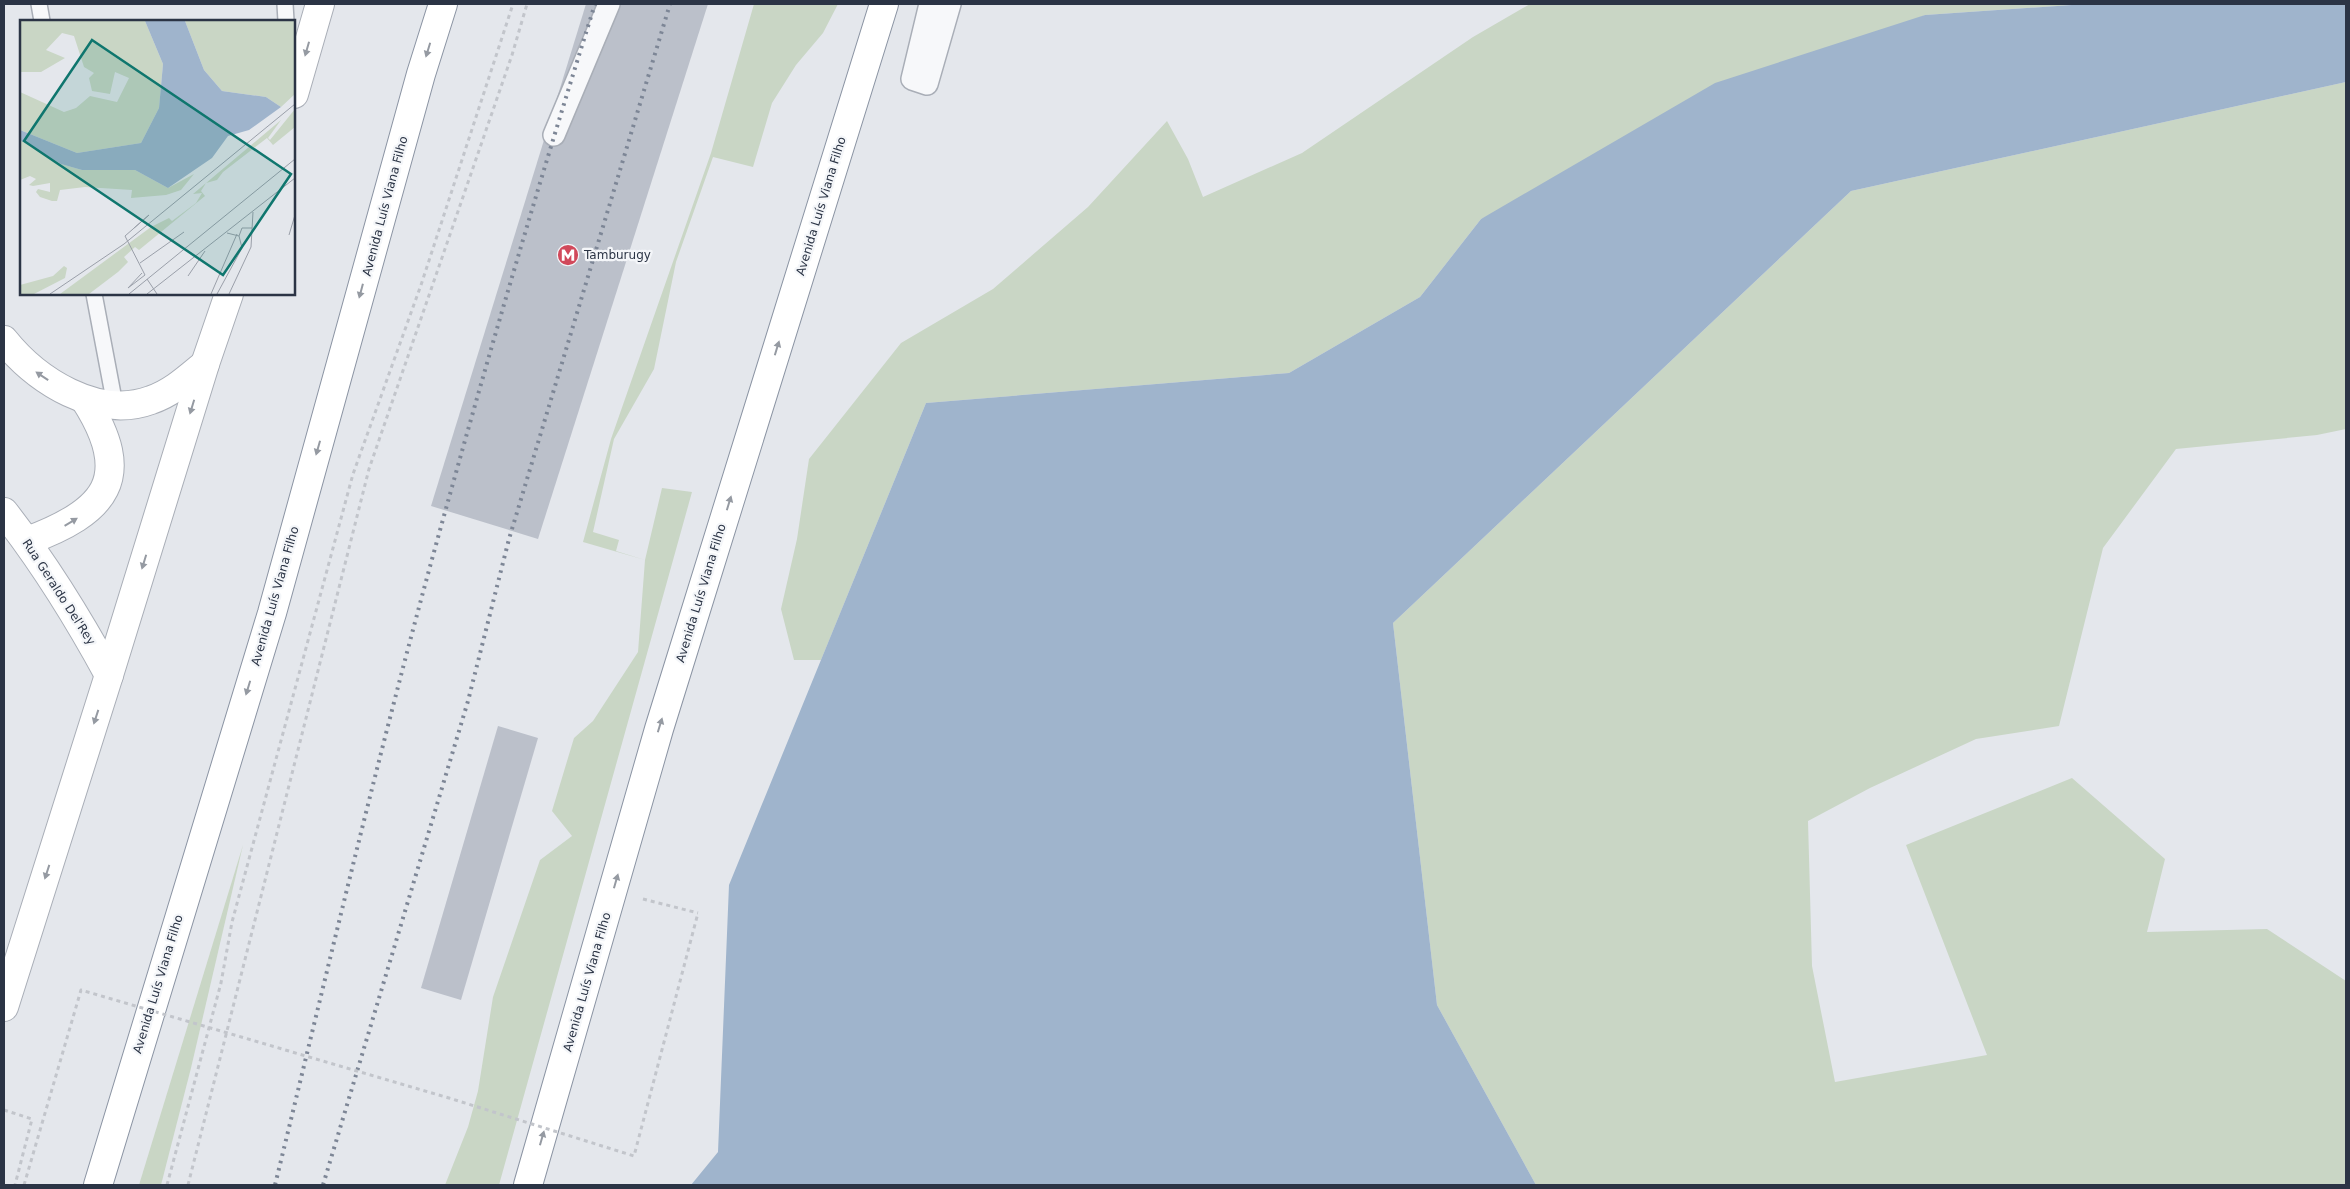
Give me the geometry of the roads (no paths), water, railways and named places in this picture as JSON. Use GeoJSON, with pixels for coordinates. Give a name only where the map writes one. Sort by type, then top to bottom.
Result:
{"type":"FeatureCollection","features":[{"type":"Feature","properties":{"kind":"main road"},"geometry":{"type":"LineString","coordinates":[[295,91],[320,4]]}},
{"type":"Feature","properties":{"kind":"main road","name":"Avenida Luís Viana Filho"},"geometry":{"type":"LineString","coordinates":[[98,1185],[272,613],[421,74],[443,4]]}},
{"type":"Feature","properties":{"kind":"main road","name":"Avenida Luís Viana Filho"},"geometry":{"type":"LineString","coordinates":[[528,1185],[659,729],[884,4]]}},
{"type":"Feature","properties":{"kind":"main road"},"geometry":{"type":"LineString","coordinates":[[4,1007],[205,364],[229,295]]}},
{"type":"Feature","properties":{"kind":"main road"},"geometry":{"type":"LineString","coordinates":[[4,340],[16,354],[42,377],[85,400],[115,405],[150,401],[168,393],[205,364]]}},
{"type":"Feature","properties":{"kind":"main road"},"geometry":{"type":"LineString","coordinates":[[27,541],[68,524],[88,511],[100,497],[108,480],[110,465],[108,443],[100,423],[85,400]]}},
{"type":"Feature","properties":{"kind":"main road","name":"Rua Geraldo Del'Rey"},"geometry":{"type":"LineString","coordinates":[[4,512],[27,541],[83,626],[109,675]]}},
{"type":"Feature","properties":{"kind":"street"},"geometry":{"type":"LineString","coordinates":[[554,135],[609,4]]}},
{"type":"Feature","properties":{"kind":"street"},"geometry":{"type":"LineString","coordinates":[[930,4],[912,79],[927,84],[950,4]]}},
{"type":"Feature","properties":{"kind":"lane"},"geometry":{"type":"LineString","coordinates":[[39,4],[42,20]]}},
{"type":"Feature","properties":{"kind":"lane"},"geometry":{"type":"LineString","coordinates":[[285,4],[286,20]]}},
{"type":"Feature","properties":{"kind":"lane"},"geometry":{"type":"LineString","coordinates":[[94,295],[115,405]]}},
{"type":"Feature","properties":{"kind":"water"},"geometry":{"type":"Polygon","coordinates":[[[2086,4],[2346,4],[2346,82],[1851,191],[1393,623],[1437,1005],[1536,1185],[691,1185],[718,1152],[729,885],[926,403],[1289,373],[1420,297],[1481,219],[1715,83],[1925,15],[2086,4]]]}},
{"type":"Feature","properties":{"kind":"railway"},"geometry":{"type":"LineString","coordinates":[[275,1185],[356,853],[420,605],[497,328],[595,4]]}},
{"type":"Feature","properties":{"kind":"railway"},"geometry":{"type":"LineString","coordinates":[[323,1185],[468,701],[509,539],[670,4]]}},
{"type":"Feature","properties":{"kind":"place","name":"Tamburugy"},"geometry":{"type":"Point","coordinates":[568,255]}}]}
